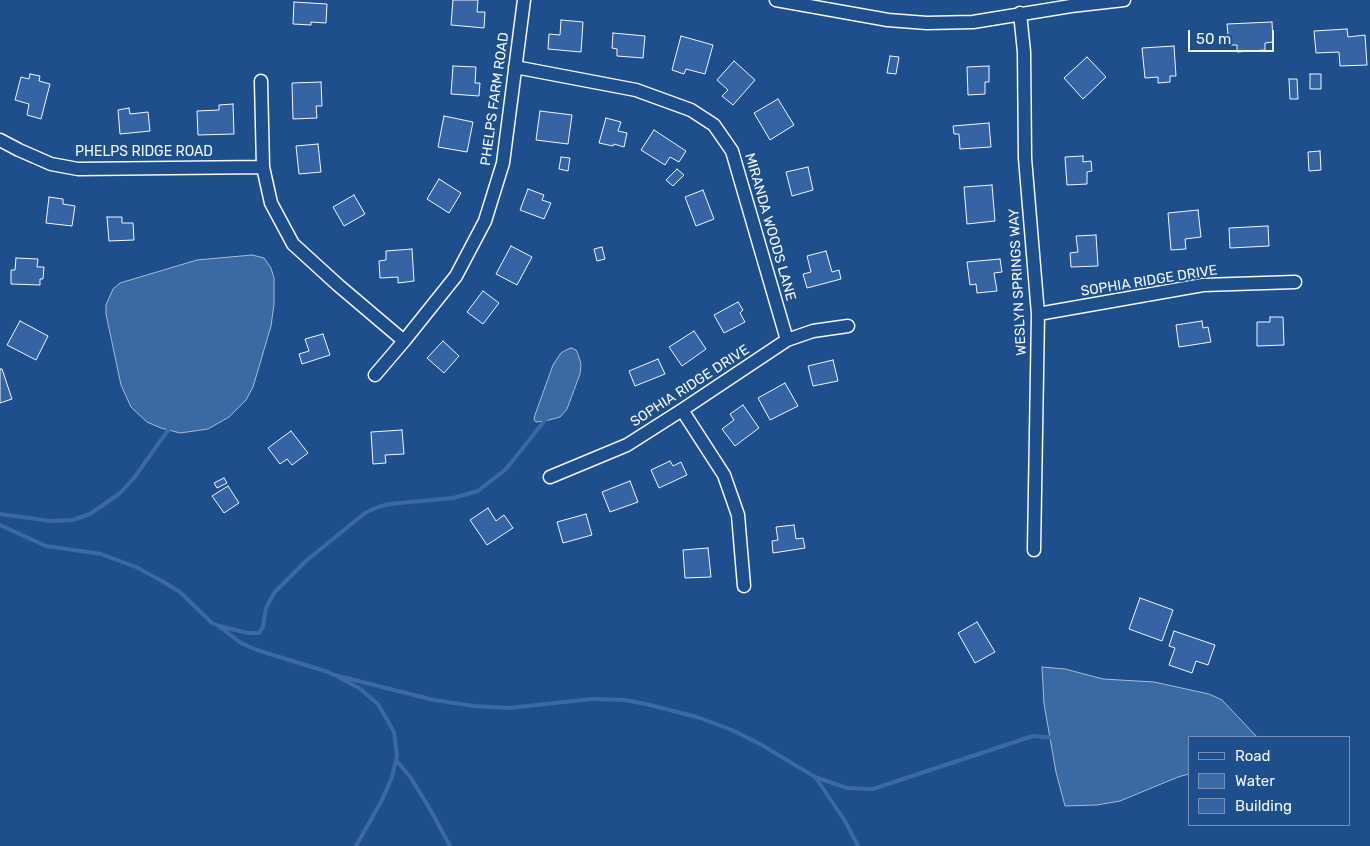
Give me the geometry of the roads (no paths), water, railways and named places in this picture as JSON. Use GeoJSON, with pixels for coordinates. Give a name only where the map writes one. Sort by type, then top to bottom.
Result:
{"type":"FeatureCollection","features":[{"type":"Feature","properties":{"kind":"street","name":"PHELPS FARM ROAD"},"geometry":{"type":"LineString","coordinates":[[375,375],[456,276],[485,221],[503,163],[524,0]]}},
{"type":"Feature","properties":{"kind":"street"},"geometry":{"type":"LineString","coordinates":[[776,0],[888,20],[927,23],[973,22],[1020,13],[1124,0]]}},
{"type":"Feature","properties":{"kind":"street","name":"WESLYN SPRINGS WAY"},"geometry":{"type":"LineString","coordinates":[[1020,13],[1024,52],[1025,158],[1038,314],[1034,550]]}},
{"type":"Feature","properties":{"kind":"street","name":"MIRANDA WOODS LANE"},"geometry":{"type":"LineString","coordinates":[[515,67],[636,90],[692,110],[714,125],[732,151],[787,340]]}},
{"type":"Feature","properties":{"kind":"street"},"geometry":{"type":"LineString","coordinates":[[260,81],[263,167],[271,203],[293,244],[404,341]]}},
{"type":"Feature","properties":{"kind":"street","name":"PHELPS RIDGE ROAD"},"geometry":{"type":"LineString","coordinates":[[0,140],[51,164],[78,169],[263,167]]}},
{"type":"Feature","properties":{"kind":"street","name":"SOPHIA RIDGE DRIVE"},"geometry":{"type":"LineString","coordinates":[[1038,314],[1203,285],[1295,282]]}},
{"type":"Feature","properties":{"kind":"street","name":"SOPHIA RIDGE DRIVE"},"geometry":{"type":"LineString","coordinates":[[550,478],[627,445],[787,340],[813,331],[848,326]]}},
{"type":"Feature","properties":{"kind":"street"},"geometry":{"type":"LineString","coordinates":[[682,410],[724,475],[738,515],[744,586]]}},
{"type":"Feature","properties":{"kind":"water"},"geometry":{"type":"Polygon","coordinates":[[[252,255],[264,258],[271,268],[274,278],[274,304],[271,326],[253,387],[246,400],[229,417],[208,429],[180,433],[147,422],[131,407],[121,385],[106,314],[106,305],[113,289],[120,283],[197,260],[252,255]]]}},
{"type":"Feature","properties":{"kind":"water"},"geometry":{"type":"Polygon","coordinates":[[[571,348],[576,350],[581,364],[580,374],[567,409],[560,417],[536,422],[534,420],[535,415],[553,365],[561,353],[571,348]]]}},
{"type":"Feature","properties":{"kind":"water"},"geometry":{"type":"Polygon","coordinates":[[[1042,667],[1065,669],[1103,679],[1154,682],[1209,694],[1222,700],[1256,736],[1188,736],[1188,774],[1120,801],[1097,805],[1065,806],[1056,772],[1044,704],[1042,667]]]}},
{"type":"Feature","properties":{"kind":"waterway"},"geometry":{"type":"LineString","coordinates":[[220,626],[247,633],[259,633],[263,627],[266,608],[274,593],[307,560],[365,513],[389,504],[453,498],[478,491],[506,469],[546,419]]}},
{"type":"Feature","properties":{"kind":"waterway"},"geometry":{"type":"LineString","coordinates":[[0,514],[50,521],[73,520],[90,514],[119,494],[134,478],[171,426]]}},
{"type":"Feature","properties":{"kind":"waterway"},"geometry":{"type":"LineString","coordinates":[[0,525],[46,546],[101,554],[136,567],[180,592],[212,623],[241,643],[334,675]]}},
{"type":"Feature","properties":{"kind":"waterway"},"geometry":{"type":"LineString","coordinates":[[334,675],[434,700],[474,706],[509,708],[592,699],[625,700],[646,704],[697,717],[732,730],[762,745],[815,777],[847,788],[873,789],[1033,736],[1055,738]]}},
{"type":"Feature","properties":{"kind":"waterway"},"geometry":{"type":"LineString","coordinates":[[340,678],[359,688],[378,704],[394,732],[397,756],[392,777],[382,800],[356,846]]}},
{"type":"Feature","properties":{"kind":"waterway"},"geometry":{"type":"LineString","coordinates":[[396,760],[411,778],[450,846]]}},
{"type":"Feature","properties":{"kind":"waterway"},"geometry":{"type":"LineString","coordinates":[[816,778],[845,821],[858,846]]}}]}
